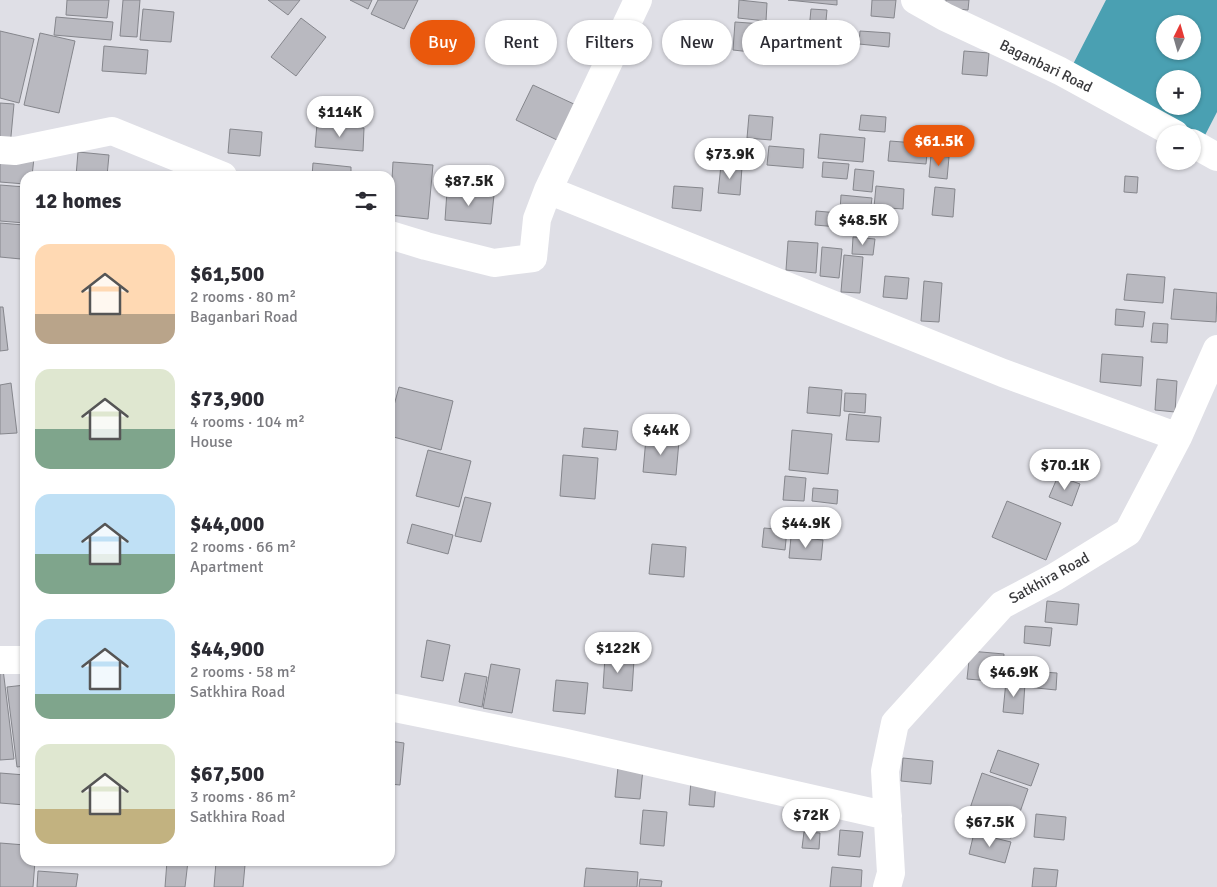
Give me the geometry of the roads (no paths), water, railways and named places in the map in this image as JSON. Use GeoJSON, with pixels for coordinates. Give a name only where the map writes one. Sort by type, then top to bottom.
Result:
{"type":"FeatureCollection","features":[{"type":"Feature","properties":{"kind":"street"},"geometry":{"type":"LineString","coordinates":[[395,237],[494,263],[533,258],[537,219],[548,190],[638,0]]}},
{"type":"Feature","properties":{"kind":"street","name":"Baganbari Road"},"geometry":{"type":"LineString","coordinates":[[915,0],[945,17],[1060,72],[1158,125]]}},
{"type":"Feature","properties":{"kind":"street"},"geometry":{"type":"LineString","coordinates":[[0,150],[15,150],[112,131],[211,171]]}},
{"type":"Feature","properties":{"kind":"street"},"geometry":{"type":"LineString","coordinates":[[1201,148],[1217,156]]}},
{"type":"Feature","properties":{"kind":"street"},"geometry":{"type":"LineString","coordinates":[[548,190],[1003,373],[1178,437]]}},
{"type":"Feature","properties":{"kind":"street","name":"Satkhira Road"},"geometry":{"type":"LineString","coordinates":[[887,887],[891,872],[885,771],[895,724],[1002,605],[1055,577],[1128,532],[1178,437],[1217,349]]}},
{"type":"Feature","properties":{"kind":"street"},"geometry":{"type":"LineString","coordinates":[[0,660],[20,660]]}},
{"type":"Feature","properties":{"kind":"street"},"geometry":{"type":"LineString","coordinates":[[395,708],[566,743],[888,816]]}},
{"type":"Feature","properties":{"kind":"water"},"geometry":{"type":"Polygon","coordinates":[[[1106,0],[1217,0],[1217,112],[1201,143],[1201,125],[1166,125],[1068,74],[1106,0]]]}}]}
